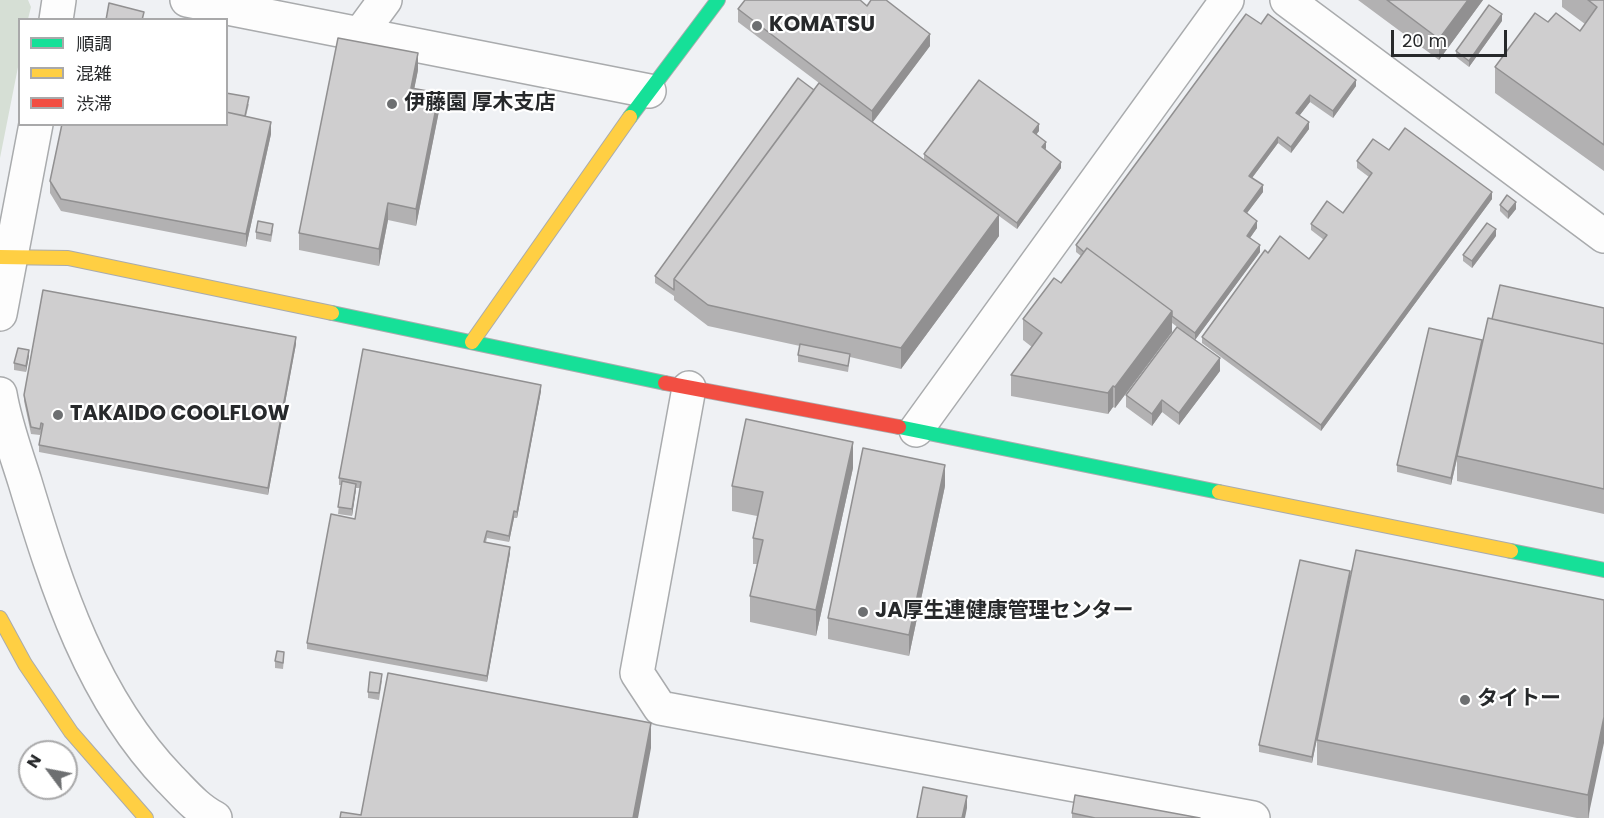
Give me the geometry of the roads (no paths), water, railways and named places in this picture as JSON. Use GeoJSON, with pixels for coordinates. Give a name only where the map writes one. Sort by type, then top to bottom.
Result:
{"type":"FeatureCollection","features":[{"type":"Feature","properties":{"kind":"main road"},"geometry":{"type":"LineString","coordinates":[[472,342],[649,91],[718,0]]}},
{"type":"Feature","properties":{"kind":"main road"},"geometry":{"type":"LineString","coordinates":[[6,257],[68,258],[689,388],[916,430],[1604,570]]}},
{"type":"Feature","properties":{"kind":"main road"},"geometry":{"type":"LineString","coordinates":[[0,618],[25,664],[71,732],[146,818]]}},
{"type":"Feature","properties":{"kind":"street"},"geometry":{"type":"LineString","coordinates":[[56,18],[59,0]]}},
{"type":"Feature","properties":{"kind":"street"},"geometry":{"type":"LineString","coordinates":[[187,0],[649,91]]}},
{"type":"Feature","properties":{"kind":"street"},"geometry":{"type":"LineString","coordinates":[[360,34],[385,0]]}},
{"type":"Feature","properties":{"kind":"street"},"geometry":{"type":"LineString","coordinates":[[916,430],[1227,0]]}},
{"type":"Feature","properties":{"kind":"street"},"geometry":{"type":"LineString","coordinates":[[1287,0],[1604,236]]}},
{"type":"Feature","properties":{"kind":"street"},"geometry":{"type":"LineString","coordinates":[[0,314],[6,257],[36,126]]}},
{"type":"Feature","properties":{"kind":"street"},"geometry":{"type":"LineString","coordinates":[[689,388],[637,673],[660,708],[1253,818]]}},
{"type":"Feature","properties":{"kind":"street"},"geometry":{"type":"LineString","coordinates":[[0,394],[38,525],[68,613],[93,668],[127,724],[155,763],[192,801],[214,818]]}},
{"type":"Feature","properties":{"kind":"place","name":"KOMATSU"},"geometry":{"type":"Point","coordinates":[757,26]}},
{"type":"Feature","properties":{"kind":"place","name":"伊藤園 厚木支店"},"geometry":{"type":"Point","coordinates":[392,104]}},
{"type":"Feature","properties":{"kind":"place","name":"TAKAIDO COOLFLOW"},"geometry":{"type":"Point","coordinates":[58,415]}},
{"type":"Feature","properties":{"kind":"place","name":"JA厚生連健康管理センター"},"geometry":{"type":"Point","coordinates":[863,612]}},
{"type":"Feature","properties":{"kind":"place","name":"タイトー"},"geometry":{"type":"Point","coordinates":[1465,700]}}]}
